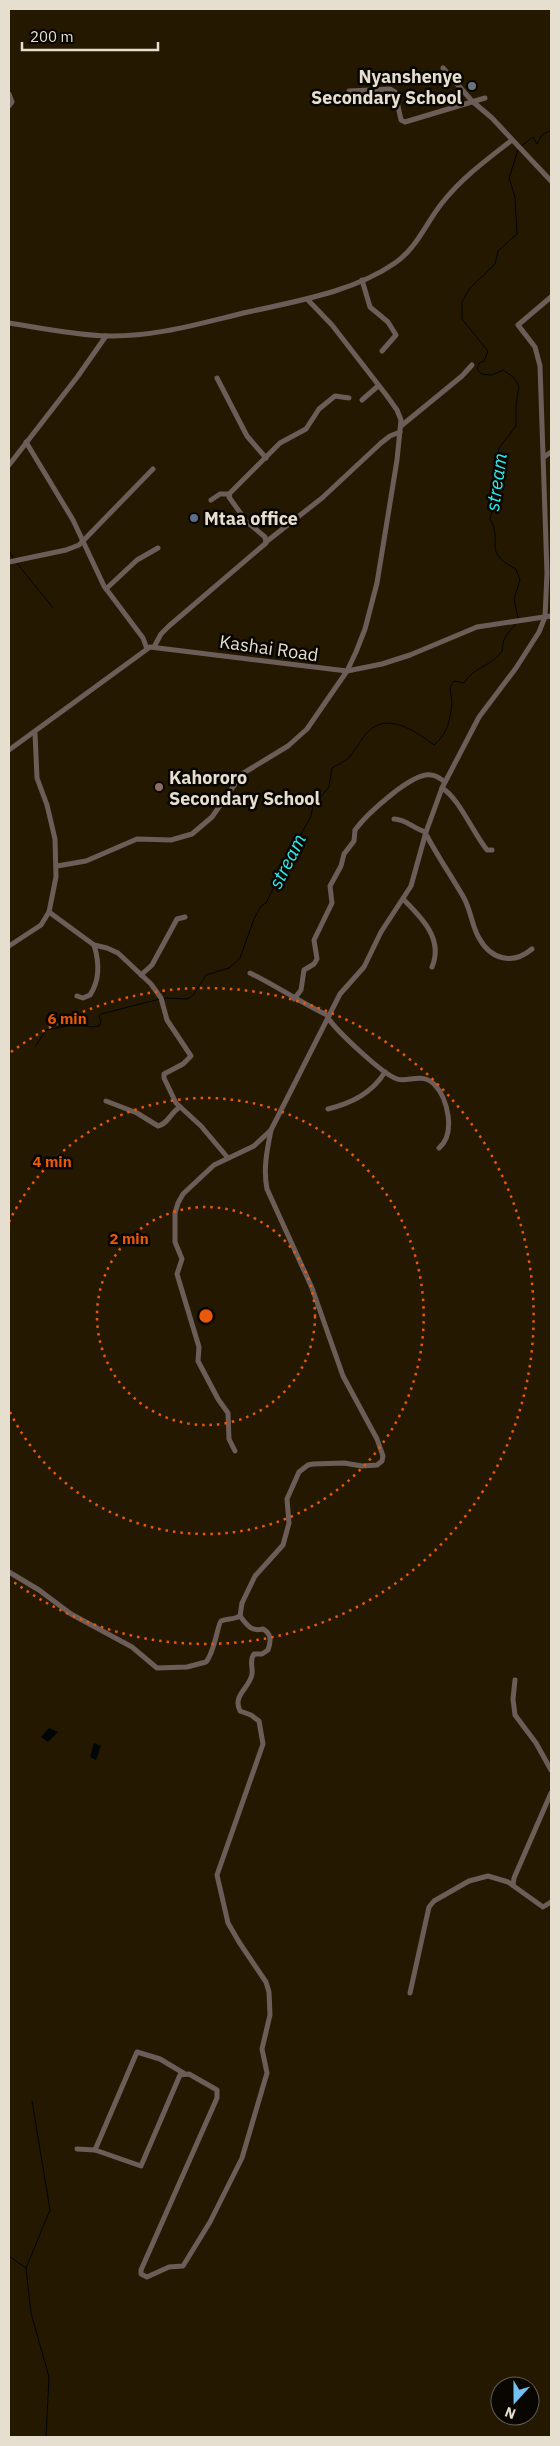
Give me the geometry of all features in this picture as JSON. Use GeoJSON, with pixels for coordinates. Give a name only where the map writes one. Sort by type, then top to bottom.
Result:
{"type":"FeatureCollection","features":[{"type":"Feature","properties":{"kind":"street"},"geometry":{"type":"LineString","coordinates":[[443,68],[472,101],[551,181]]}},
{"type":"Feature","properties":{"kind":"street"},"geometry":{"type":"LineString","coordinates":[[349,91],[390,89],[395,92],[401,120],[405,122],[485,98]]}},
{"type":"Feature","properties":{"kind":"street"},"geometry":{"type":"LineString","coordinates":[[9,94],[12,102],[9,106]]}},
{"type":"Feature","properties":{"kind":"street"},"geometry":{"type":"LineString","coordinates":[[9,323],[106,336],[169,332],[307,299],[362,280],[396,262],[404,255],[415,243],[440,204],[463,178],[512,140]]}},
{"type":"Feature","properties":{"kind":"street"},"geometry":{"type":"LineString","coordinates":[[362,280],[370,307],[388,322],[396,335],[382,351]]}},
{"type":"Feature","properties":{"kind":"street"},"geometry":{"type":"LineString","coordinates":[[95,2150],[137,2052],[160,2059],[185,2074],[213,2087],[218,2094],[141,2270],[144,2277],[169,2267],[183,2266],[192,2254],[242,2158],[249,2141],[267,2073],[262,2049],[270,2015],[269,1992],[266,1982],[238,1942],[228,1923],[217,1875],[263,1744],[259,1721],[251,1715],[240,1711],[238,1705],[240,1694],[252,1674],[251,1660],[254,1654],[262,1654],[268,1650],[270,1638],[269,1634],[263,1629],[252,1630],[240,1616],[242,1603],[255,1576],[283,1545],[289,1523],[287,1499],[299,1472],[308,1465],[313,1464],[377,1465],[382,1461],[383,1456],[377,1439],[343,1376],[312,1288],[268,1190],[265,1175],[266,1150],[271,1130],[340,994],[367,963],[381,932],[411,886],[442,788],[479,716],[516,668],[549,617],[540,366],[534,347],[518,325],[551,297]]}},
{"type":"Feature","properties":{"kind":"street"},"geometry":{"type":"LineString","coordinates":[[57,866],[86,861],[137,838],[172,840],[192,834],[212,817],[242,774],[288,746],[307,729],[347,671],[365,629],[372,605],[401,430],[397,410],[332,325],[307,299]]}},
{"type":"Feature","properties":{"kind":"street"},"geometry":{"type":"LineString","coordinates":[[9,465],[78,376],[106,336]]}},
{"type":"Feature","properties":{"kind":"street"},"geometry":{"type":"LineString","coordinates":[[154,647],[161,634],[170,626],[266,543],[322,498],[381,443],[401,430],[472,366]]}},
{"type":"Feature","properties":{"kind":"street"},"geometry":{"type":"LineString","coordinates":[[217,378],[247,436],[266,458]]}},
{"type":"Feature","properties":{"kind":"street"},"geometry":{"type":"LineString","coordinates":[[362,400],[378,386]]}},
{"type":"Feature","properties":{"kind":"street"},"geometry":{"type":"LineString","coordinates":[[211,500],[220,494],[229,494],[280,443],[306,429],[319,408],[331,398],[337,395],[349,398]]}},
{"type":"Feature","properties":{"kind":"street"},"geometry":{"type":"LineString","coordinates":[[26,442],[83,540],[106,589],[143,638],[147,649]]}},
{"type":"Feature","properties":{"kind":"street"},"geometry":{"type":"LineString","coordinates":[[544,457],[551,452]]}},
{"type":"Feature","properties":{"kind":"street"},"geometry":{"type":"LineString","coordinates":[[9,562],[66,550],[83,540],[110,510],[153,469]]}},
{"type":"Feature","properties":{"kind":"street"},"geometry":{"type":"LineString","coordinates":[[229,494],[229,497],[246,521],[266,537],[266,543]]}},
{"type":"Feature","properties":{"kind":"street"},"geometry":{"type":"LineString","coordinates":[[106,589],[137,560],[158,548]]}},
{"type":"Feature","properties":{"kind":"street","name":"Kashai Road"},"geometry":{"type":"LineString","coordinates":[[9,750],[147,649],[154,647],[347,671],[382,664],[477,627],[522,619],[549,617]]}},
{"type":"Feature","properties":{"kind":"street"},"geometry":{"type":"LineString","coordinates":[[9,946],[38,929],[49,912],[57,866],[50,817],[37,778],[34,733]]}},
{"type":"Feature","properties":{"kind":"street"},"geometry":{"type":"LineString","coordinates":[[294,999],[301,990],[304,970],[314,964],[317,959],[314,940],[332,903],[330,886],[341,866],[344,854],[354,841],[354,830],[395,792],[421,776],[434,775],[445,782]]}},
{"type":"Feature","properties":{"kind":"street"},"geometry":{"type":"LineString","coordinates":[[442,788],[454,800],[480,842],[487,850],[492,850]]}},
{"type":"Feature","properties":{"kind":"street"},"geometry":{"type":"LineString","coordinates":[[394,819],[402,820],[427,834],[467,904],[478,937],[492,954],[505,959],[522,956],[532,949]]}},
{"type":"Feature","properties":{"kind":"street"},"geometry":{"type":"LineString","coordinates":[[403,899],[423,920],[436,943],[437,949],[432,966]]}},
{"type":"Feature","properties":{"kind":"street"},"geometry":{"type":"LineString","coordinates":[[49,912],[94,945],[114,950],[157,992],[167,1020],[191,1056],[163,1077],[172,1097],[180,1107],[201,1126],[228,1158]]}},
{"type":"Feature","properties":{"kind":"street"},"geometry":{"type":"LineString","coordinates":[[141,975],[152,965],[177,918],[185,916]]}},
{"type":"Feature","properties":{"kind":"street"},"geometry":{"type":"LineString","coordinates":[[77,996],[84,998],[90,995],[96,981],[98,968],[94,945]]}},
{"type":"Feature","properties":{"kind":"street"},"geometry":{"type":"LineString","coordinates":[[250,973],[271,982],[294,999],[328,1017],[338,1030],[385,1072],[398,1079],[419,1078],[435,1086],[449,1115],[445,1136],[439,1148]]}},
{"type":"Feature","properties":{"kind":"street"},"geometry":{"type":"LineString","coordinates":[[328,1109],[341,1106],[370,1091],[385,1072]]}},
{"type":"Feature","properties":{"kind":"street"},"geometry":{"type":"LineString","coordinates":[[106,1102],[137,1113],[158,1126],[165,1123],[173,1112],[180,1107]]}},
{"type":"Feature","properties":{"kind":"street"},"geometry":{"type":"LineString","coordinates":[[235,1451],[229,1439],[228,1413],[218,1400],[198,1361],[199,1347],[177,1274],[182,1259],[175,1236],[176,1213],[180,1198],[214,1165],[254,1146],[271,1130]]}},
{"type":"Feature","properties":{"kind":"street"},"geometry":{"type":"LineString","coordinates":[[9,1572],[32,1585],[70,1614],[132,1647],[157,1668],[187,1667],[206,1662],[214,1647],[218,1624],[240,1616]]}},
{"type":"Feature","properties":{"kind":"street"},"geometry":{"type":"LineString","coordinates":[[515,1680],[513,1699],[515,1715],[536,1743],[551,1770]]}},
{"type":"Feature","properties":{"kind":"street"},"geometry":{"type":"LineString","coordinates":[[513,1885],[514,1878],[551,1794]]}},
{"type":"Feature","properties":{"kind":"street"},"geometry":{"type":"LineString","coordinates":[[410,1993],[415,1962],[431,1904],[479,1877],[494,1877],[513,1885],[540,1906],[546,1907],[551,1902]]}},
{"type":"Feature","properties":{"kind":"street"},"geometry":{"type":"LineString","coordinates":[[77,2149],[95,2150],[135,2165],[143,2165],[177,2079],[185,2074]]}},
{"type":"Feature","properties":{"kind":"shaded area"},"geometry":{"type":"Polygon","coordinates":[[[49,1728],[58,1732],[48,1742],[41,1737],[49,1728]]]}},
{"type":"Feature","properties":{"kind":"shaded area"},"geometry":{"type":"Polygon","coordinates":[[[94,1743],[101,1746],[96,1760],[90,1757],[94,1743]]]}},
{"type":"Feature","properties":{"kind":"waterway","name":"stream"},"geometry":{"type":"LineString","coordinates":[[520,147],[533,137],[537,144],[542,135],[551,130]]}},
{"type":"Feature","properties":{"kind":"waterway","name":"stream"},"geometry":{"type":"LineString","coordinates":[[518,150],[509,178],[515,197],[517,234],[498,251],[495,264],[470,288],[462,302],[462,319],[488,351],[484,361],[479,363],[477,369],[481,374],[492,375],[503,370],[513,377],[519,386],[516,404],[516,426],[499,448],[496,497],[490,519],[494,528],[496,552],[505,563],[516,569],[520,580],[514,599],[518,618]]}},
{"type":"Feature","properties":{"kind":"waterway"},"geometry":{"type":"LineString","coordinates":[[9,551],[14,559]]}},
{"type":"Feature","properties":{"kind":"waterway"},"geometry":{"type":"LineString","coordinates":[[16,562],[53,608]]}},
{"type":"Feature","properties":{"kind":"waterway","name":"stream"},"geometry":{"type":"LineString","coordinates":[[164,998],[188,999],[194,994],[206,975],[229,968],[240,958],[254,919],[261,906],[266,903],[276,883],[278,872],[288,865],[294,847],[311,816],[313,806],[329,787],[332,768],[349,758],[365,735],[381,724],[399,725],[418,734],[434,745],[442,736],[449,721],[452,703],[450,689],[454,681],[464,683],[472,674],[495,659],[502,651],[507,635],[516,624]]}},
{"type":"Feature","properties":{"kind":"waterway","name":"stream"},"geometry":{"type":"LineString","coordinates":[[35,1047],[46,1030],[77,1024],[92,1027],[99,1026],[101,1022],[99,1016],[101,1014],[160,999]]}},
{"type":"Feature","properties":{"kind":"waterway"},"geometry":{"type":"LineString","coordinates":[[32,2101],[50,2210],[26,2268],[31,2313],[49,2377],[46,2437]]}},
{"type":"Feature","properties":{"kind":"waterway"},"geometry":{"type":"LineString","coordinates":[[9,2256],[26,2268]]}},
{"type":"Feature","properties":{"kind":"place","name":"Nyanshenye Secondary School"},"geometry":{"type":"Point","coordinates":[472,86]}},
{"type":"Feature","properties":{"kind":"place","name":"Mtaa office"},"geometry":{"type":"Point","coordinates":[194,518]}},
{"type":"Feature","properties":{"kind":"place","name":"Kahororo Secondary School"},"geometry":{"type":"Point","coordinates":[159,787]}}]}
